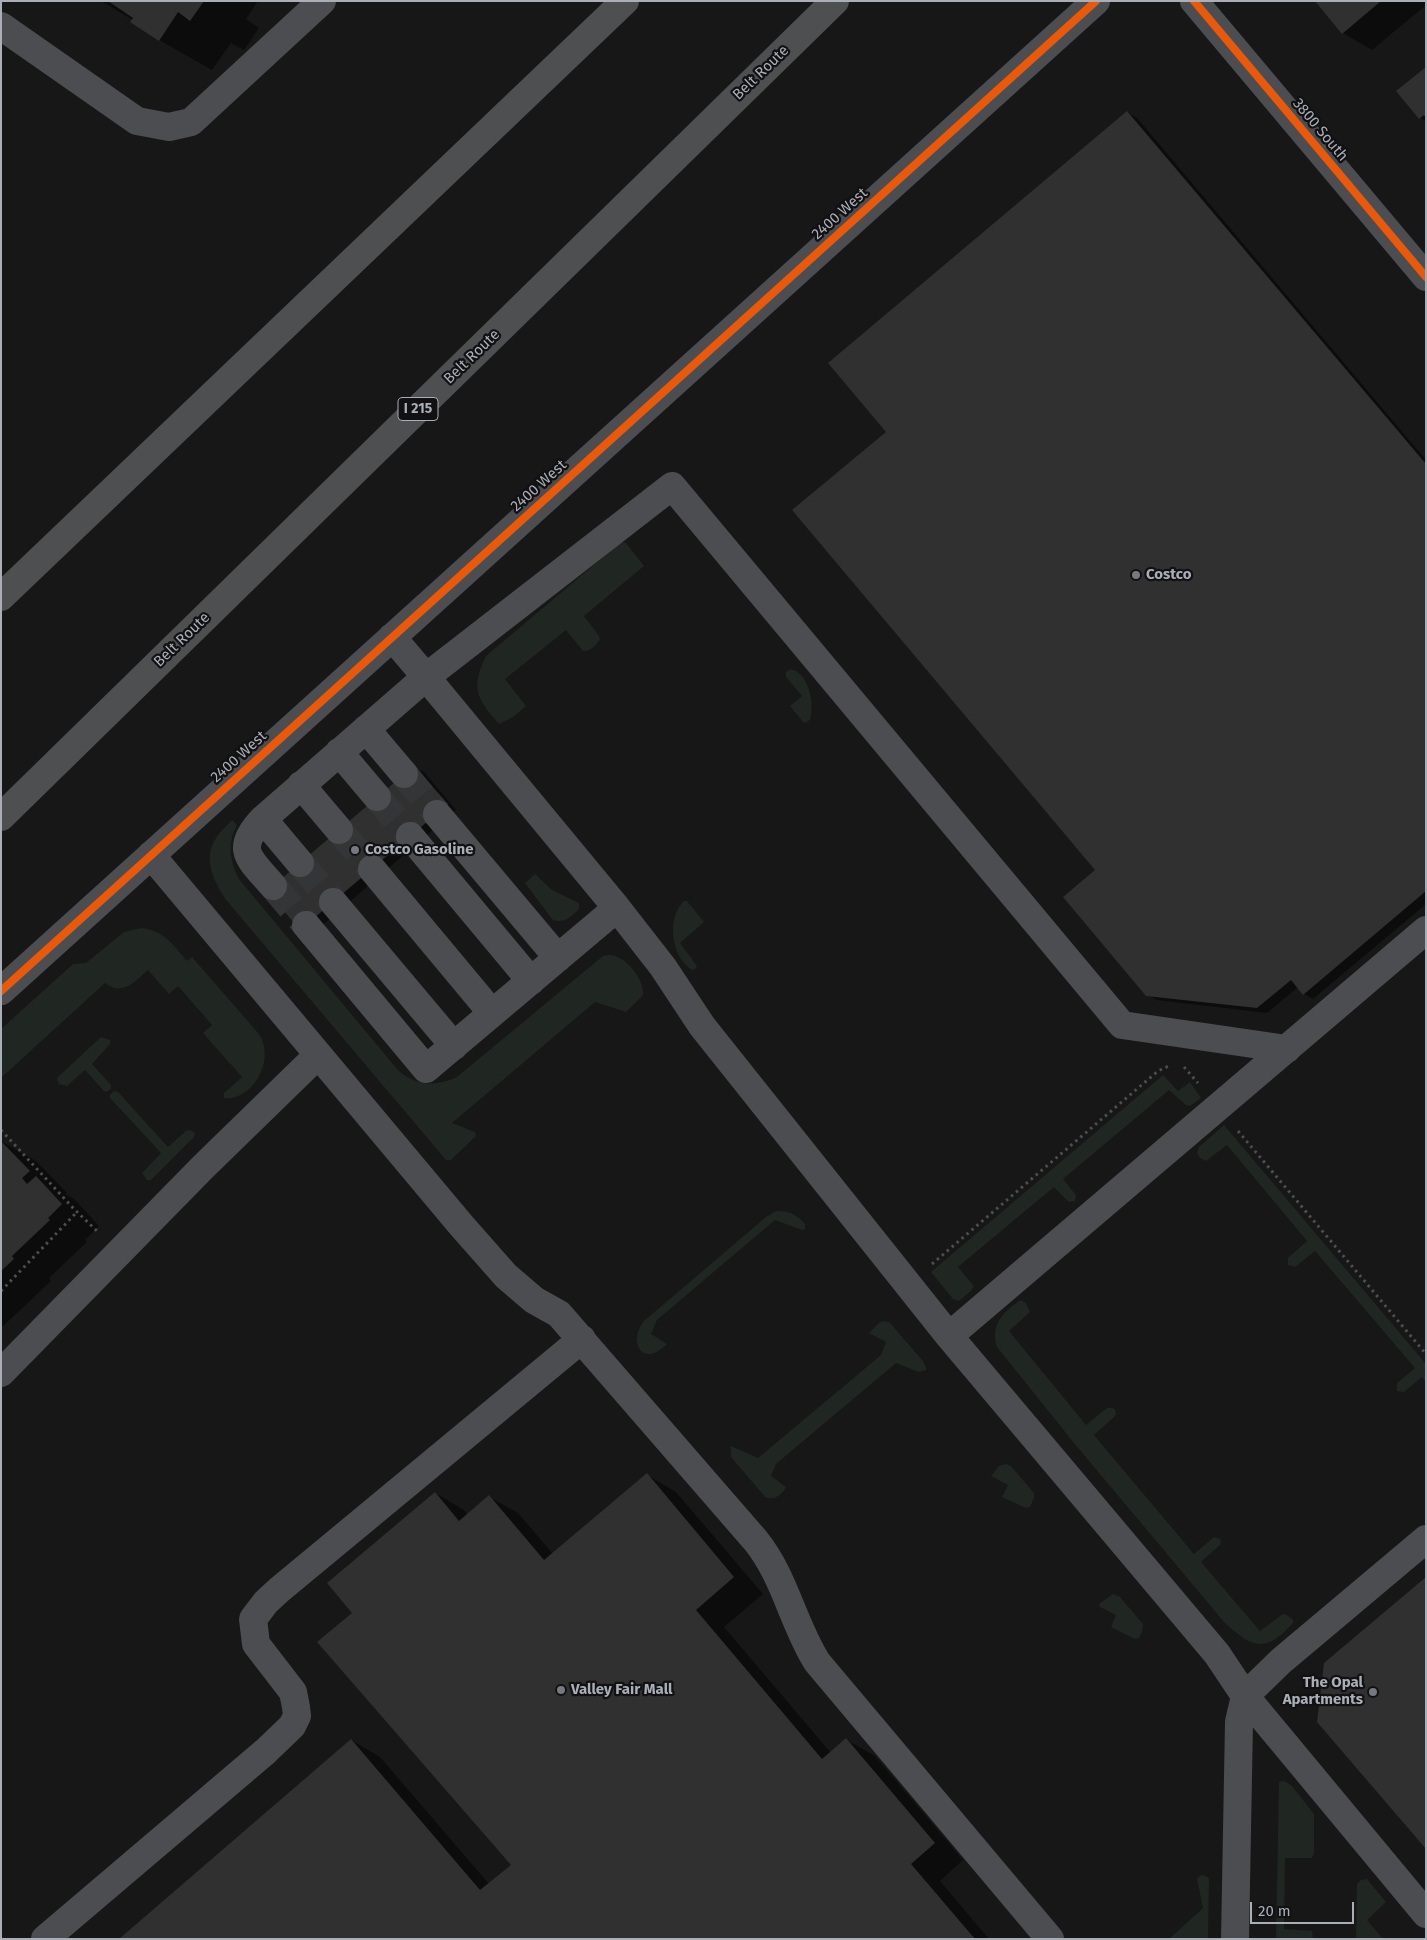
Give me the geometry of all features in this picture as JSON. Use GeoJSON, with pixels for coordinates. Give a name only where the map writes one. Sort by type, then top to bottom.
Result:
{"type":"FeatureCollection","features":[{"type":"Feature","properties":{"kind":"highway"},"geometry":{"type":"LineString","coordinates":[[1,597],[626,1]]}},
{"type":"Feature","properties":{"kind":"highway","name":"Belt Route"},"geometry":{"type":"LineString","coordinates":[[1,817],[835,1]]}},
{"type":"Feature","properties":{"kind":"street"},"geometry":{"type":"LineString","coordinates":[[1,26],[136,121],[169,126],[191,122],[322,1]]}},
{"type":"Feature","properties":{"kind":"street","name":"2400 West"},"geometry":{"type":"LineString","coordinates":[[1,990],[1096,1]]}},
{"type":"Feature","properties":{"kind":"street","name":"3800 South"},"geometry":{"type":"LineString","coordinates":[[1194,1],[1426,277]]}},
{"type":"Feature","properties":{"kind":"street"},"geometry":{"type":"LineString","coordinates":[[273,886],[250,858],[246,849],[247,840],[252,831],[263,819],[426,676],[672,486],[1122,1025],[1287,1049]]}},
{"type":"Feature","properties":{"kind":"street"},"geometry":{"type":"LineString","coordinates":[[392,637],[617,908],[663,967],[707,1033],[949,1336],[1217,1654],[1246,1696],[1426,1914]]}},
{"type":"Feature","properties":{"kind":"street"},"geometry":{"type":"LineString","coordinates":[[366,729],[404,774]]}},
{"type":"Feature","properties":{"kind":"street"},"geometry":{"type":"LineString","coordinates":[[339,752],[377,797]]}},
{"type":"Feature","properties":{"kind":"street"},"geometry":{"type":"LineString","coordinates":[[301,785],[339,830]]}},
{"type":"Feature","properties":{"kind":"street"},"geometry":{"type":"LineString","coordinates":[[436,814],[558,958]]}},
{"type":"Feature","properties":{"kind":"street"},"geometry":{"type":"LineString","coordinates":[[263,819],[300,863]]}},
{"type":"Feature","properties":{"kind":"street"},"geometry":{"type":"LineString","coordinates":[[410,836],[531,981]]}},
{"type":"Feature","properties":{"kind":"street"},"geometry":{"type":"LineString","coordinates":[[151,855],[461,1225],[506,1276],[534,1300],[559,1314],[768,1556],[778,1575],[806,1644],[817,1662],[1050,1939]]}},
{"type":"Feature","properties":{"kind":"street"},"geometry":{"type":"LineString","coordinates":[[372,869],[492,1013]]}},
{"type":"Feature","properties":{"kind":"street"},"geometry":{"type":"LineString","coordinates":[[333,902],[454,1046]]}},
{"type":"Feature","properties":{"kind":"street"},"geometry":{"type":"LineString","coordinates":[[306,925],[426,1069],[617,908]]}},
{"type":"Feature","properties":{"kind":"street"},"geometry":{"type":"LineString","coordinates":[[949,1336],[1426,930]]}},
{"type":"Feature","properties":{"kind":"street"},"geometry":{"type":"LineString","coordinates":[[1,1373],[197,1173],[318,1055]]}},
{"type":"Feature","properties":{"kind":"street"},"geometry":{"type":"LineString","coordinates":[[45,1939],[266,1751],[292,1726],[297,1716],[293,1692],[256,1644],[253,1619],[266,1602],[582,1339]]}},
{"type":"Feature","properties":{"kind":"street"},"geometry":{"type":"LineString","coordinates":[[1235,1939],[1239,1722],[1246,1696],[1281,1661],[1426,1539]]}},
{"type":"Feature","properties":{"kind":"path"},"geometry":{"type":"LineString","coordinates":[[927,1267],[1158,1071],[1178,1061],[1203,1089]]}},
{"type":"Feature","properties":{"kind":"path"},"geometry":{"type":"LineString","coordinates":[[1236,1128],[1426,1354]]}},
{"type":"Feature","properties":{"kind":"path"},"geometry":{"type":"LineString","coordinates":[[1,1130],[77,1212],[97,1230]]}},
{"type":"Feature","properties":{"kind":"path"},"geometry":{"type":"LineString","coordinates":[[1,1291],[77,1212]]}},
{"type":"Feature","properties":{"kind":"shaded area"},"geometry":{"type":"Polygon","coordinates":[[[621,542],[626,543],[644,566],[584,616],[599,636],[599,641],[591,649],[583,651],[566,630],[505,679],[526,706],[513,717],[499,724],[485,707],[478,693],[478,677],[486,656],[621,542]]]}},
{"type":"Feature","properties":{"kind":"shaded area"},"geometry":{"type":"Polygon","coordinates":[[[790,669],[797,671],[802,676],[809,690],[812,706],[810,720],[805,723],[790,706],[802,696],[786,677],[786,672],[790,669]]]}},
{"type":"Feature","properties":{"kind":"shaded area"},"geometry":{"type":"Polygon","coordinates":[[[232,820],[237,825],[232,839],[231,852],[233,866],[239,879],[397,1069],[418,1082],[441,1082],[457,1077],[603,956],[617,957],[630,966],[640,981],[643,995],[626,1012],[595,1002],[452,1123],[475,1132],[476,1136],[451,1160],[446,1160],[222,894],[211,870],[210,854],[218,835],[232,820]]]}},
{"type":"Feature","properties":{"kind":"shaded area"},"geometry":{"type":"Polygon","coordinates":[[[535,874],[552,890],[577,902],[579,909],[563,921],[552,919],[525,883],[535,874]]]}},
{"type":"Feature","properties":{"kind":"shaded area"},"geometry":{"type":"Polygon","coordinates":[[[684,901],[687,901],[704,922],[680,943],[697,966],[692,970],[679,956],[673,937],[675,917],[678,908],[684,901]]]}},
{"type":"Feature","properties":{"kind":"shaded area"},"geometry":{"type":"Polygon","coordinates":[[[141,928],[149,929],[162,935],[173,944],[187,961],[192,957],[259,1034],[264,1044],[265,1055],[259,1077],[252,1086],[244,1093],[235,1097],[224,1098],[224,1093],[242,1077],[203,1033],[212,1025],[178,986],[169,994],[148,970],[133,983],[123,988],[111,987],[105,983],[1,1078],[1,1029],[73,964],[86,963],[124,932],[141,928]]]}},
{"type":"Feature","properties":{"kind":"shaded area"},"geometry":{"type":"Polygon","coordinates":[[[101,1037],[110,1040],[110,1044],[92,1064],[111,1085],[111,1089],[107,1092],[104,1091],[85,1070],[67,1086],[59,1084],[57,1079],[59,1076],[101,1037]]]}},
{"type":"Feature","properties":{"kind":"shaded area"},"geometry":{"type":"Polygon","coordinates":[[[1163,1075],[1178,1091],[1190,1082],[1201,1098],[1190,1106],[1186,1105],[1169,1090],[1063,1179],[1076,1195],[1075,1201],[1069,1202],[1054,1187],[958,1267],[974,1286],[959,1301],[953,1299],[931,1272],[1163,1075]]]}},
{"type":"Feature","properties":{"kind":"shaded area"},"geometry":{"type":"Polygon","coordinates":[[[114,1091],[118,1092],[168,1147],[186,1131],[190,1130],[195,1133],[194,1137],[151,1180],[147,1180],[142,1173],[161,1153],[110,1098],[114,1091]]]}},
{"type":"Feature","properties":{"kind":"shaded area"},"geometry":{"type":"Polygon","coordinates":[[[1224,1125],[1426,1364],[1426,1382],[1422,1377],[1404,1392],[1397,1391],[1397,1383],[1415,1368],[1315,1251],[1295,1267],[1288,1265],[1288,1258],[1307,1241],[1227,1145],[1206,1161],[1200,1158],[1197,1153],[1199,1147],[1224,1125]]]}},
{"type":"Feature","properties":{"kind":"shaded area"},"geometry":{"type":"Polygon","coordinates":[[[776,1211],[789,1212],[796,1215],[805,1224],[805,1229],[802,1230],[775,1220],[657,1320],[651,1334],[667,1344],[651,1354],[640,1350],[637,1344],[637,1337],[644,1321],[766,1217],[776,1211]]]}},
{"type":"Feature","properties":{"kind":"shaded area"},"geometry":{"type":"Polygon","coordinates":[[[1021,1300],[1026,1303],[1030,1312],[1009,1331],[1086,1425],[1107,1408],[1115,1409],[1116,1414],[1114,1417],[1094,1435],[1194,1554],[1214,1537],[1220,1539],[1221,1544],[1201,1562],[1260,1631],[1283,1614],[1293,1620],[1293,1623],[1274,1640],[1258,1644],[1251,1642],[1224,1622],[1074,1443],[997,1347],[995,1332],[1000,1319],[1021,1300]]]}},
{"type":"Feature","properties":{"kind":"shaded area"},"geometry":{"type":"Polygon","coordinates":[[[880,1322],[890,1323],[923,1361],[926,1370],[919,1372],[896,1363],[776,1464],[771,1476],[786,1487],[777,1496],[772,1498],[765,1497],[731,1457],[731,1446],[758,1458],[881,1355],[886,1342],[869,1333],[880,1322]]]}},
{"type":"Feature","properties":{"kind":"shaded area"},"geometry":{"type":"Polygon","coordinates":[[[1006,1464],[1011,1466],[1034,1493],[1030,1507],[1026,1508],[1002,1497],[1008,1485],[991,1476],[999,1466],[1006,1464]]]}},
{"type":"Feature","properties":{"kind":"shaded area"},"geometry":{"type":"Polygon","coordinates":[[[1113,1594],[1120,1597],[1143,1624],[1139,1638],[1135,1639],[1111,1627],[1116,1615],[1100,1607],[1099,1604],[1113,1594]]]}},
{"type":"Feature","properties":{"kind":"shaded area"},"geometry":{"type":"Polygon","coordinates":[[[1284,1781],[1292,1786],[1314,1814],[1314,1853],[1312,1858],[1285,1858],[1284,1929],[1312,1931],[1313,1939],[1276,1939],[1279,1782],[1284,1781]]]}},
{"type":"Feature","properties":{"kind":"shaded area"},"geometry":{"type":"Polygon","coordinates":[[[1201,1875],[1209,1879],[1208,1939],[1169,1939],[1203,1908],[1197,1879],[1201,1875]]]}},
{"type":"Feature","properties":{"kind":"shaded area"},"geometry":{"type":"Polygon","coordinates":[[[1367,1879],[1386,1902],[1367,1920],[1383,1939],[1356,1939],[1357,1884],[1361,1880],[1367,1879]]]}},
{"type":"Feature","properties":{"kind":"building"},"geometry":{"type":"Polygon","coordinates":[[[108,1],[204,1],[190,21],[178,12],[159,41],[130,22],[133,18],[108,1]]]}},
{"type":"Feature","properties":{"kind":"building"},"geometry":{"type":"Polygon","coordinates":[[[1315,1],[1381,1],[1342,34],[1315,1]]]}},
{"type":"Feature","properties":{"kind":"building"},"geometry":{"type":"Polygon","coordinates":[[[1426,67],[1426,118],[1424,115],[1419,119],[1396,91],[1426,67]]]}},
{"type":"Feature","properties":{"kind":"building","name":"Costco"},"geometry":{"type":"Polygon","coordinates":[[[1127,111],[1426,464],[1426,891],[1303,995],[1291,980],[1257,1008],[1146,996],[1063,897],[1095,870],[792,510],[886,432],[828,363],[1127,111]]]}},
{"type":"Feature","properties":{"kind":"building","name":"Costco Gasoline"},"geometry":{"type":"Polygon","coordinates":[[[414,766],[448,804],[300,930],[267,891],[414,766]]]}},
{"type":"Feature","properties":{"kind":"building"},"geometry":{"type":"Polygon","coordinates":[[[1,1141],[30,1171],[22,1178],[27,1184],[36,1176],[62,1204],[48,1218],[50,1220],[12,1256],[14,1259],[1,1271],[1,1141]]]}},
{"type":"Feature","properties":{"kind":"building","name":"Valley Fair Mall"},"geometry":{"type":"Polygon","coordinates":[[[647,1473],[734,1577],[696,1610],[822,1759],[846,1738],[935,1843],[911,1864],[975,1939],[119,1939],[351,1739],[480,1890],[511,1865],[317,1642],[352,1613],[327,1583],[435,1492],[459,1521],[489,1495],[544,1560],[647,1473]]]}},
{"type":"Feature","properties":{"kind":"building","name":"The Opal Apartments"},"geometry":{"type":"Polygon","coordinates":[[[1426,1577],[1426,1849],[1317,1722],[1324,1663],[1426,1577]]]}},
{"type":"Feature","properties":{"kind":"tunnel"},"geometry":{"type":"LineString","coordinates":[[404,774],[437,814]]}},
{"type":"Feature","properties":{"kind":"tunnel"},"geometry":{"type":"LineString","coordinates":[[377,797],[410,836]]}},
{"type":"Feature","properties":{"kind":"tunnel"},"geometry":{"type":"LineString","coordinates":[[339,830],[372,869]]}},
{"type":"Feature","properties":{"kind":"tunnel"},"geometry":{"type":"LineString","coordinates":[[300,863],[333,902]]}},
{"type":"Feature","properties":{"kind":"tunnel"},"geometry":{"type":"LineString","coordinates":[[273,886],[306,925]]}},
{"type":"Feature","properties":{"kind":"cycle path"},"geometry":{"type":"LineString","coordinates":[[1,991],[1096,1]]}},
{"type":"Feature","properties":{"kind":"cycle path"},"geometry":{"type":"LineString","coordinates":[[1194,1],[1426,277]]}},
{"type":"Feature","properties":{"kind":"place","name":"Costco"},"geometry":{"type":"Point","coordinates":[1136,575]}},
{"type":"Feature","properties":{"kind":"place","name":"Costco Gasoline"},"geometry":{"type":"Point","coordinates":[355,850]}},
{"type":"Feature","properties":{"kind":"place","name":"Valley Fair Mall"},"geometry":{"type":"Point","coordinates":[561,1690]}},
{"type":"Feature","properties":{"kind":"place","name":"The Opal Apartments"},"geometry":{"type":"Point","coordinates":[1373,1692]}}]}
